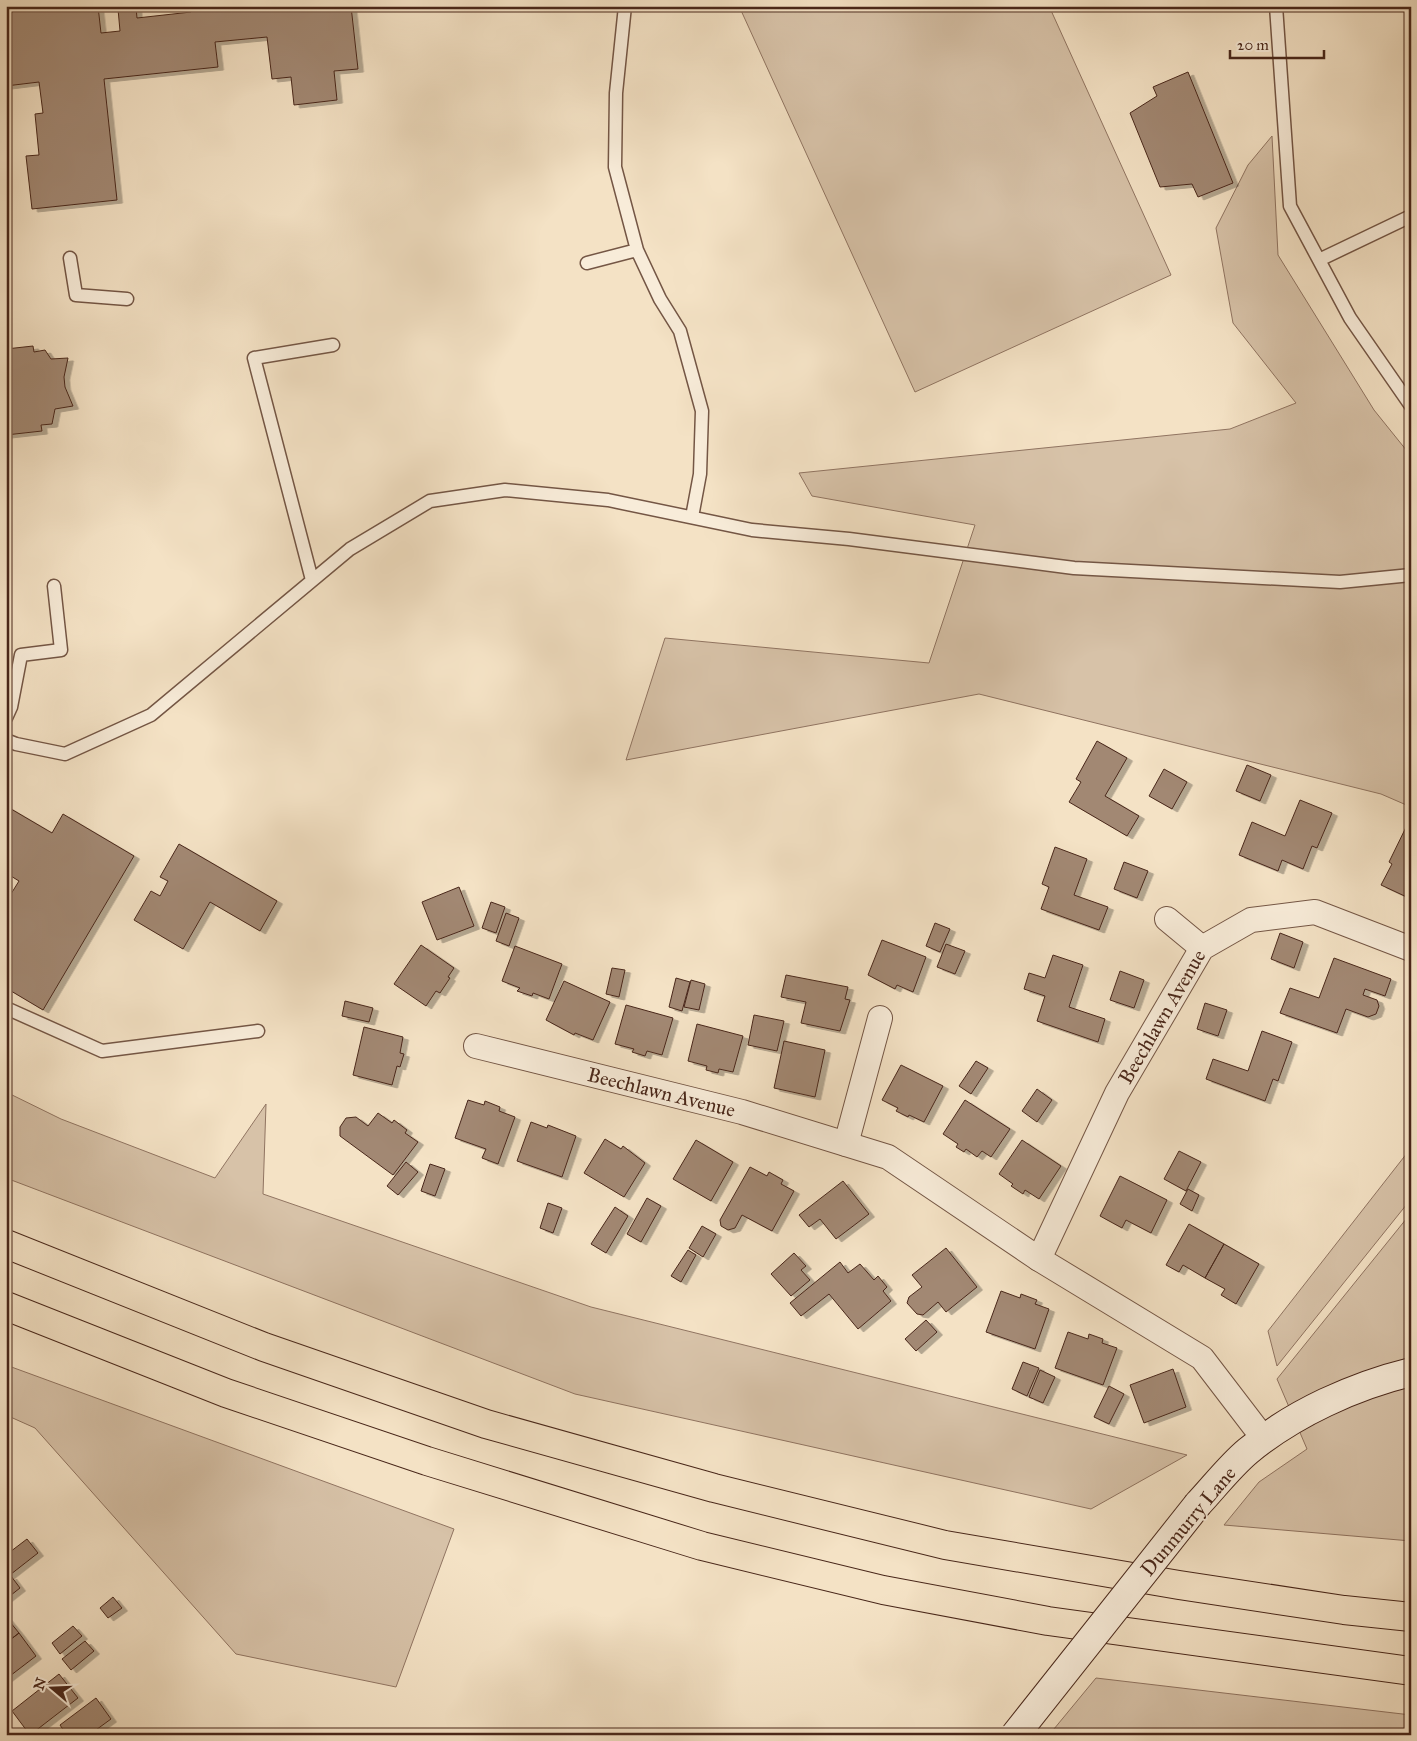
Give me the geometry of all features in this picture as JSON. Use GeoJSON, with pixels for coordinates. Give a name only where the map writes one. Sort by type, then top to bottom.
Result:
{"type":"FeatureCollection","features":[{"type":"Feature","properties":{"kind":"highway"},"geometry":{"type":"LineString","coordinates":[[6,1244],[264,1347],[477,1421],[714,1488],[945,1546],[1344,1610],[1411,1616]]}},
{"type":"Feature","properties":{"kind":"highway"},"geometry":{"type":"LineString","coordinates":[[6,1306],[226,1393],[427,1461],[702,1546],[883,1590],[1048,1621],[1411,1670]]}},
{"type":"Feature","properties":{"kind":"street","name":"Beechlawn Avenue"},"geometry":{"type":"LineString","coordinates":[[1039,1258],[1117,1093],[1202,948],[1251,920],[1315,912],[1411,949]]}},
{"type":"Feature","properties":{"kind":"street"},"geometry":{"type":"LineString","coordinates":[[1167,919],[1202,948]]}},
{"type":"Feature","properties":{"kind":"street"},"geometry":{"type":"LineString","coordinates":[[846,1144],[880,1018]]}},
{"type":"Feature","properties":{"kind":"street","name":"Beechlawn Avenue"},"geometry":{"type":"LineString","coordinates":[[476,1046],[742,1112],[888,1157],[1039,1258],[1202,1358],[1264,1439]]}},
{"type":"Feature","properties":{"kind":"street","name":"Dunmurry Lane"},"geometry":{"type":"LineString","coordinates":[[1015,1735],[1198,1504],[1247,1452],[1298,1416],[1338,1398],[1411,1372]]}},
{"type":"Feature","properties":{"kind":"lane"},"geometry":{"type":"LineString","coordinates":[[625,6],[616,93],[615,167],[637,250],[660,299],[680,331],[702,411],[700,474],[692,517]]}},
{"type":"Feature","properties":{"kind":"lane"},"geometry":{"type":"LineString","coordinates":[[1276,6],[1290,206],[1350,318],[1411,406]]}},
{"type":"Feature","properties":{"kind":"lane"},"geometry":{"type":"LineString","coordinates":[[1319,260],[1411,216]]}},
{"type":"Feature","properties":{"kind":"lane"},"geometry":{"type":"LineString","coordinates":[[587,263],[637,250]]}},
{"type":"Feature","properties":{"kind":"lane"},"geometry":{"type":"LineString","coordinates":[[70,258],[76,295],[127,299]]}},
{"type":"Feature","properties":{"kind":"lane"},"geometry":{"type":"LineString","coordinates":[[312,580],[254,358],[333,345]]}},
{"type":"Feature","properties":{"kind":"lane"},"geometry":{"type":"LineString","coordinates":[[6,740],[16,744],[64,754],[151,715],[350,549],[430,501],[505,490],[608,500],[752,530],[849,539],[1074,568],[1340,582],[1411,574]]}},
{"type":"Feature","properties":{"kind":"lane"},"geometry":{"type":"LineString","coordinates":[[6,718],[11,707],[21,655],[61,650],[54,586]]}},
{"type":"Feature","properties":{"kind":"lane"},"geometry":{"type":"LineString","coordinates":[[6,1008],[102,1051],[258,1030]]}},
{"type":"Feature","properties":{"kind":"shaded area"},"geometry":{"type":"Polygon","coordinates":[[[739,6],[1049,6],[1171,275],[915,392],[739,6]]]}},
{"type":"Feature","properties":{"kind":"shaded area"},"geometry":{"type":"Polygon","coordinates":[[[1272,136],[1278,255],[1374,410],[1411,456],[1411,807],[1381,794],[979,694],[626,760],[665,638],[929,663],[975,525],[812,496],[799,473],[1230,429],[1296,403],[1233,323],[1216,228],[1248,165],[1272,136]]]}},
{"type":"Feature","properties":{"kind":"shaded area"},"geometry":{"type":"Polygon","coordinates":[[[6,1092],[61,1119],[215,1178],[266,1104],[263,1194],[591,1307],[1187,1455],[1091,1509],[575,1394],[6,1178],[6,1092]]]}},
{"type":"Feature","properties":{"kind":"shaded area"},"geometry":{"type":"Polygon","coordinates":[[[1411,1148],[1411,1199],[1277,1366],[1268,1331],[1411,1148]]]}},
{"type":"Feature","properties":{"kind":"shaded area"},"geometry":{"type":"Polygon","coordinates":[[[1411,1213],[1411,1541],[1224,1525],[1259,1482],[1307,1449],[1277,1379],[1411,1213]]]}},
{"type":"Feature","properties":{"kind":"shaded area"},"geometry":{"type":"Polygon","coordinates":[[[6,1365],[454,1529],[396,1687],[236,1654],[35,1428],[6,1415],[6,1365]]]}},
{"type":"Feature","properties":{"kind":"shaded area"},"geometry":{"type":"Polygon","coordinates":[[[1096,1678],[1411,1715],[1411,1735],[1049,1735],[1096,1678]]]}},
{"type":"Feature","properties":{"kind":"building"},"geometry":{"type":"Polygon","coordinates":[[[6,6],[98,6],[101,33],[120,31],[118,9],[136,7],[137,18],[191,12],[191,6],[351,6],[358,69],[334,71],[337,100],[294,105],[291,77],[272,79],[267,37],[215,42],[218,67],[104,79],[117,200],[32,209],[26,156],[39,155],[35,114],[43,113],[39,82],[6,86],[6,6]]]}},
{"type":"Feature","properties":{"kind":"building"},"geometry":{"type":"Polygon","coordinates":[[[1188,72],[1233,183],[1198,197],[1192,184],[1160,187],[1130,113],[1157,96],[1153,87],[1188,72]]]}},
{"type":"Feature","properties":{"kind":"building"},"geometry":{"type":"Polygon","coordinates":[[[33,346],[34,352],[45,350],[51,359],[68,358],[64,377],[65,387],[73,406],[55,409],[52,424],[41,425],[42,431],[6,435],[6,349],[33,346]]]}},
{"type":"Feature","properties":{"kind":"building"},"geometry":{"type":"Polygon","coordinates":[[[1097,741],[1127,758],[1105,796],[1139,816],[1127,836],[1069,802],[1081,782],[1076,779],[1097,741]]]}},
{"type":"Feature","properties":{"kind":"building"},"geometry":{"type":"Polygon","coordinates":[[[1247,765],[1271,775],[1260,801],[1236,791],[1247,765]]]}},
{"type":"Feature","properties":{"kind":"building"},"geometry":{"type":"Polygon","coordinates":[[[1164,769],[1187,782],[1172,809],[1149,796],[1164,769]]]}},
{"type":"Feature","properties":{"kind":"building"},"geometry":{"type":"Polygon","coordinates":[[[1300,800],[1332,813],[1317,848],[1312,846],[1303,869],[1282,860],[1278,871],[1239,855],[1252,822],[1285,836],[1300,800]]]}},
{"type":"Feature","properties":{"kind":"building"},"geometry":{"type":"Polygon","coordinates":[[[6,806],[52,833],[63,814],[134,856],[43,1010],[6,988],[6,902],[19,881],[6,873],[6,806]]]}},
{"type":"Feature","properties":{"kind":"building"},"geometry":{"type":"Polygon","coordinates":[[[1411,817],[1411,899],[1381,885],[1392,864],[1389,862],[1411,817]]]}},
{"type":"Feature","properties":{"kind":"building"},"geometry":{"type":"Polygon","coordinates":[[[179,844],[277,901],[260,931],[210,902],[183,949],[134,920],[151,891],[160,896],[168,881],[160,877],[179,844]]]}},
{"type":"Feature","properties":{"kind":"building"},"geometry":{"type":"Polygon","coordinates":[[[1055,847],[1087,859],[1074,895],[1108,907],[1099,930],[1041,909],[1049,887],[1042,884],[1055,847]]]}},
{"type":"Feature","properties":{"kind":"building"},"geometry":{"type":"Polygon","coordinates":[[[1124,862],[1148,871],[1137,898],[1114,889],[1124,862]]]}},
{"type":"Feature","properties":{"kind":"building"},"geometry":{"type":"Polygon","coordinates":[[[459,887],[474,926],[437,940],[422,902],[459,887]]]}},
{"type":"Feature","properties":{"kind":"building"},"geometry":{"type":"Polygon","coordinates":[[[491,902],[505,907],[496,933],[482,928],[491,902]]]}},
{"type":"Feature","properties":{"kind":"building"},"geometry":{"type":"Polygon","coordinates":[[[506,913],[519,918],[509,946],[496,941],[506,913]]]}},
{"type":"Feature","properties":{"kind":"building"},"geometry":{"type":"Polygon","coordinates":[[[935,923],[950,929],[940,952],[926,946],[935,923]]]}},
{"type":"Feature","properties":{"kind":"building"},"geometry":{"type":"Polygon","coordinates":[[[1280,933],[1303,942],[1294,968],[1271,959],[1280,933]]]}},
{"type":"Feature","properties":{"kind":"building"},"geometry":{"type":"Polygon","coordinates":[[[882,940],[926,957],[913,992],[897,985],[895,989],[868,975],[882,940]]]}},
{"type":"Feature","properties":{"kind":"building"},"geometry":{"type":"Polygon","coordinates":[[[946,944],[965,951],[955,974],[937,967],[946,944]]]}},
{"type":"Feature","properties":{"kind":"building"},"geometry":{"type":"Polygon","coordinates":[[[421,945],[454,968],[440,993],[436,991],[426,1006],[394,984],[421,945]]]}},
{"type":"Feature","properties":{"kind":"building"},"geometry":{"type":"Polygon","coordinates":[[[515,946],[562,964],[549,999],[533,993],[532,996],[517,991],[520,988],[502,981],[515,946]]]}},
{"type":"Feature","properties":{"kind":"building"},"geometry":{"type":"Polygon","coordinates":[[[1053,955],[1083,965],[1069,1007],[1105,1019],[1098,1042],[1037,1021],[1045,996],[1024,989],[1029,973],[1045,978],[1053,955]]]}},
{"type":"Feature","properties":{"kind":"building"},"geometry":{"type":"Polygon","coordinates":[[[1334,958],[1391,979],[1385,996],[1365,989],[1363,995],[1377,1000],[1379,1006],[1376,1014],[1368,1017],[1346,1009],[1337,1033],[1280,1013],[1290,988],[1319,998],[1334,958]]]}},
{"type":"Feature","properties":{"kind":"building"},"geometry":{"type":"Polygon","coordinates":[[[612,968],[625,970],[619,997],[606,994],[612,968]]]}},
{"type":"Feature","properties":{"kind":"building"},"geometry":{"type":"Polygon","coordinates":[[[1120,971],[1144,980],[1134,1008],[1110,1000],[1120,971]]]}},
{"type":"Feature","properties":{"kind":"building"},"geometry":{"type":"Polygon","coordinates":[[[786,975],[848,987],[845,999],[850,1000],[840,1031],[801,1023],[806,1002],[781,997],[786,975]]]}},
{"type":"Feature","properties":{"kind":"building"},"geometry":{"type":"Polygon","coordinates":[[[676,978],[690,982],[682,1011],[669,1007],[676,978]]]}},
{"type":"Feature","properties":{"kind":"building"},"geometry":{"type":"Polygon","coordinates":[[[691,980],[705,984],[699,1010],[684,1007],[691,980]]]}},
{"type":"Feature","properties":{"kind":"building"},"geometry":{"type":"Polygon","coordinates":[[[564,981],[610,1002],[593,1040],[575,1033],[574,1035],[546,1020],[564,981]]]}},
{"type":"Feature","properties":{"kind":"building"},"geometry":{"type":"Polygon","coordinates":[[[345,1001],[373,1008],[369,1022],[342,1016],[345,1001]]]}},
{"type":"Feature","properties":{"kind":"building"},"geometry":{"type":"Polygon","coordinates":[[[1205,1003],[1227,1010],[1218,1036],[1197,1029],[1205,1003]]]}},
{"type":"Feature","properties":{"kind":"building"},"geometry":{"type":"Polygon","coordinates":[[[626,1005],[673,1018],[662,1055],[647,1051],[645,1056],[632,1052],[634,1049],[615,1044],[626,1005]]]}},
{"type":"Feature","properties":{"kind":"building"},"geometry":{"type":"Polygon","coordinates":[[[754,1015],[784,1021],[777,1051],[748,1045],[754,1015]]]}},
{"type":"Feature","properties":{"kind":"building"},"geometry":{"type":"Polygon","coordinates":[[[697,1024],[743,1036],[733,1072],[719,1069],[718,1073],[706,1070],[707,1066],[688,1061],[697,1024]]]}},
{"type":"Feature","properties":{"kind":"building"},"geometry":{"type":"Polygon","coordinates":[[[364,1027],[403,1037],[400,1053],[404,1054],[400,1067],[397,1066],[392,1085],[353,1075],[364,1027]]]}},
{"type":"Feature","properties":{"kind":"building"},"geometry":{"type":"Polygon","coordinates":[[[1262,1031],[1292,1042],[1278,1081],[1273,1079],[1265,1101],[1206,1079],[1213,1059],[1248,1071],[1262,1031]]]}},
{"type":"Feature","properties":{"kind":"building"},"geometry":{"type":"Polygon","coordinates":[[[784,1041],[825,1050],[815,1097],[774,1088],[784,1041]]]}},
{"type":"Feature","properties":{"kind":"building"},"geometry":{"type":"Polygon","coordinates":[[[976,1061],[988,1068],[971,1094],[959,1086],[976,1061]]]}},
{"type":"Feature","properties":{"kind":"building"},"geometry":{"type":"Polygon","coordinates":[[[901,1065],[943,1086],[924,1122],[896,1111],[898,1108],[882,1100],[901,1065]]]}},
{"type":"Feature","properties":{"kind":"building"},"geometry":{"type":"Polygon","coordinates":[[[1037,1089],[1052,1100],[1037,1122],[1022,1111],[1037,1089]]]}},
{"type":"Feature","properties":{"kind":"building"},"geometry":{"type":"Polygon","coordinates":[[[468,1100],[484,1105],[485,1101],[500,1107],[499,1111],[515,1117],[498,1164],[482,1158],[486,1149],[455,1138],[468,1100]]]}},
{"type":"Feature","properties":{"kind":"building"},"geometry":{"type":"Polygon","coordinates":[[[965,1100],[1010,1129],[991,1157],[982,1151],[977,1157],[966,1149],[964,1152],[956,1147],[958,1144],[943,1134],[965,1100]]]}},
{"type":"Feature","properties":{"kind":"building"},"geometry":{"type":"Polygon","coordinates":[[[378,1113],[392,1123],[394,1120],[407,1130],[405,1133],[418,1142],[393,1175],[340,1136],[340,1127],[346,1118],[356,1117],[368,1126],[378,1113]]]}},
{"type":"Feature","properties":{"kind":"building"},"geometry":{"type":"Polygon","coordinates":[[[531,1122],[547,1128],[548,1125],[576,1136],[562,1177],[517,1161],[531,1122]]]}},
{"type":"Feature","properties":{"kind":"building"},"geometry":{"type":"Polygon","coordinates":[[[605,1139],[621,1149],[623,1146],[645,1163],[624,1197],[584,1173],[605,1139]]]}},
{"type":"Feature","properties":{"kind":"building"},"geometry":{"type":"Polygon","coordinates":[[[696,1140],[733,1162],[711,1201],[673,1179],[696,1140]]]}},
{"type":"Feature","properties":{"kind":"building"},"geometry":{"type":"Polygon","coordinates":[[[1022,1140],[1061,1166],[1039,1199],[1025,1190],[1023,1194],[1011,1186],[1013,1184],[999,1174],[1022,1140]]]}},
{"type":"Feature","properties":{"kind":"building"},"geometry":{"type":"Polygon","coordinates":[[[1179,1151],[1201,1162],[1186,1191],[1164,1179],[1179,1151]]]}},
{"type":"Feature","properties":{"kind":"building"},"geometry":{"type":"Polygon","coordinates":[[[406,1162],[418,1172],[398,1195],[387,1186],[406,1162]]]}},
{"type":"Feature","properties":{"kind":"building"},"geometry":{"type":"Polygon","coordinates":[[[430,1164],[445,1169],[435,1196],[421,1191],[430,1164]]]}},
{"type":"Feature","properties":{"kind":"building"},"geometry":{"type":"Polygon","coordinates":[[[750,1167],[767,1176],[769,1172],[783,1180],[781,1184],[794,1191],[772,1231],[742,1215],[735,1228],[728,1230],[721,1226],[720,1220],[750,1167]]]}},
{"type":"Feature","properties":{"kind":"building"},"geometry":{"type":"Polygon","coordinates":[[[1120,1176],[1167,1200],[1151,1233],[1126,1220],[1122,1228],[1100,1216],[1120,1176]]]}},
{"type":"Feature","properties":{"kind":"building"},"geometry":{"type":"Polygon","coordinates":[[[843,1181],[869,1214],[836,1239],[820,1219],[809,1227],[799,1215],[843,1181]]]}},
{"type":"Feature","properties":{"kind":"building"},"geometry":{"type":"Polygon","coordinates":[[[1188,1189],[1199,1195],[1192,1211],[1180,1204],[1188,1189]]]}},
{"type":"Feature","properties":{"kind":"building"},"geometry":{"type":"Polygon","coordinates":[[[647,1198],[661,1206],[641,1242],[627,1234],[647,1198]]]}},
{"type":"Feature","properties":{"kind":"building"},"geometry":{"type":"Polygon","coordinates":[[[548,1203],[562,1208],[553,1233],[540,1228],[548,1203]]]}},
{"type":"Feature","properties":{"kind":"building"},"geometry":{"type":"Polygon","coordinates":[[[615,1207],[628,1216],[606,1253],[591,1244],[615,1207]]]}},
{"type":"Feature","properties":{"kind":"building"},"geometry":{"type":"Polygon","coordinates":[[[1189,1224],[1224,1244],[1205,1278],[1183,1265],[1179,1272],[1166,1265],[1189,1224]]]}},
{"type":"Feature","properties":{"kind":"building"},"geometry":{"type":"Polygon","coordinates":[[[702,1226],[716,1234],[703,1257],[689,1248],[702,1226]]]}},
{"type":"Feature","properties":{"kind":"building"},"geometry":{"type":"Polygon","coordinates":[[[1224,1244],[1259,1264],[1236,1304],[1221,1295],[1225,1289],[1205,1278],[1224,1244]]]}},
{"type":"Feature","properties":{"kind":"building"},"geometry":{"type":"Polygon","coordinates":[[[946,1248],[977,1287],[946,1312],[938,1302],[923,1315],[917,1314],[907,1303],[909,1297],[922,1287],[912,1275],[946,1248]]]}},
{"type":"Feature","properties":{"kind":"building"},"geometry":{"type":"Polygon","coordinates":[[[688,1250],[696,1255],[681,1282],[671,1276],[688,1250]]]}},
{"type":"Feature","properties":{"kind":"building"},"geometry":{"type":"Polygon","coordinates":[[[794,1253],[806,1266],[801,1270],[810,1280],[791,1296],[771,1274],[794,1253]]]}},
{"type":"Feature","properties":{"kind":"building"},"geometry":{"type":"Polygon","coordinates":[[[840,1262],[848,1273],[860,1264],[874,1280],[878,1276],[887,1287],[883,1291],[891,1301],[858,1329],[829,1294],[801,1316],[790,1303],[840,1262]]]}},
{"type":"Feature","properties":{"kind":"building"},"geometry":{"type":"Polygon","coordinates":[[[1001,1291],[1020,1298],[1021,1294],[1037,1300],[1035,1304],[1049,1309],[1035,1349],[986,1332],[1001,1291]]]}},
{"type":"Feature","properties":{"kind":"building"},"geometry":{"type":"Polygon","coordinates":[[[926,1320],[937,1332],[916,1351],[905,1339],[926,1320]]]}},
{"type":"Feature","properties":{"kind":"building"},"geometry":{"type":"Polygon","coordinates":[[[1068,1332],[1088,1339],[1089,1334],[1103,1339],[1102,1343],[1117,1348],[1103,1385],[1055,1368],[1068,1332]]]}},
{"type":"Feature","properties":{"kind":"building"},"geometry":{"type":"Polygon","coordinates":[[[1023,1362],[1039,1368],[1027,1396],[1012,1389],[1023,1362]]]}},
{"type":"Feature","properties":{"kind":"building"},"geometry":{"type":"Polygon","coordinates":[[[1173,1369],[1186,1407],[1144,1423],[1130,1385],[1173,1369]]]}},
{"type":"Feature","properties":{"kind":"building"},"geometry":{"type":"Polygon","coordinates":[[[1040,1370],[1055,1377],[1043,1403],[1029,1397],[1040,1370]]]}},
{"type":"Feature","properties":{"kind":"building"},"geometry":{"type":"Polygon","coordinates":[[[1109,1386],[1124,1394],[1109,1424],[1094,1417],[1109,1386]]]}},
{"type":"Feature","properties":{"kind":"building"},"geometry":{"type":"Polygon","coordinates":[[[27,1539],[38,1553],[6,1578],[6,1555],[27,1539]]]}},
{"type":"Feature","properties":{"kind":"building"},"geometry":{"type":"Polygon","coordinates":[[[11,1576],[20,1588],[6,1599],[6,1580],[11,1576]]]}},
{"type":"Feature","properties":{"kind":"building"},"geometry":{"type":"Polygon","coordinates":[[[113,1597],[122,1608],[108,1618],[100,1608],[113,1597]]]}},
{"type":"Feature","properties":{"kind":"building"},"geometry":{"type":"Polygon","coordinates":[[[6,1617],[19,1633],[6,1643],[6,1617]]]}},
{"type":"Feature","properties":{"kind":"building"},"geometry":{"type":"Polygon","coordinates":[[[73,1626],[82,1636],[60,1654],[52,1643],[73,1626]]]}},
{"type":"Feature","properties":{"kind":"building"},"geometry":{"type":"Polygon","coordinates":[[[19,1633],[36,1656],[6,1679],[6,1643],[19,1633]]]}},
{"type":"Feature","properties":{"kind":"building"},"geometry":{"type":"Polygon","coordinates":[[[85,1641],[94,1651],[71,1670],[62,1659],[85,1641]]]}},
{"type":"Feature","properties":{"kind":"building"},"geometry":{"type":"Polygon","coordinates":[[[59,1674],[78,1698],[30,1735],[12,1711],[59,1674]]]}},
{"type":"Feature","properties":{"kind":"building"},"geometry":{"type":"Polygon","coordinates":[[[96,1698],[111,1719],[89,1735],[59,1735],[64,1731],[60,1725],[96,1698]]]}}]}
